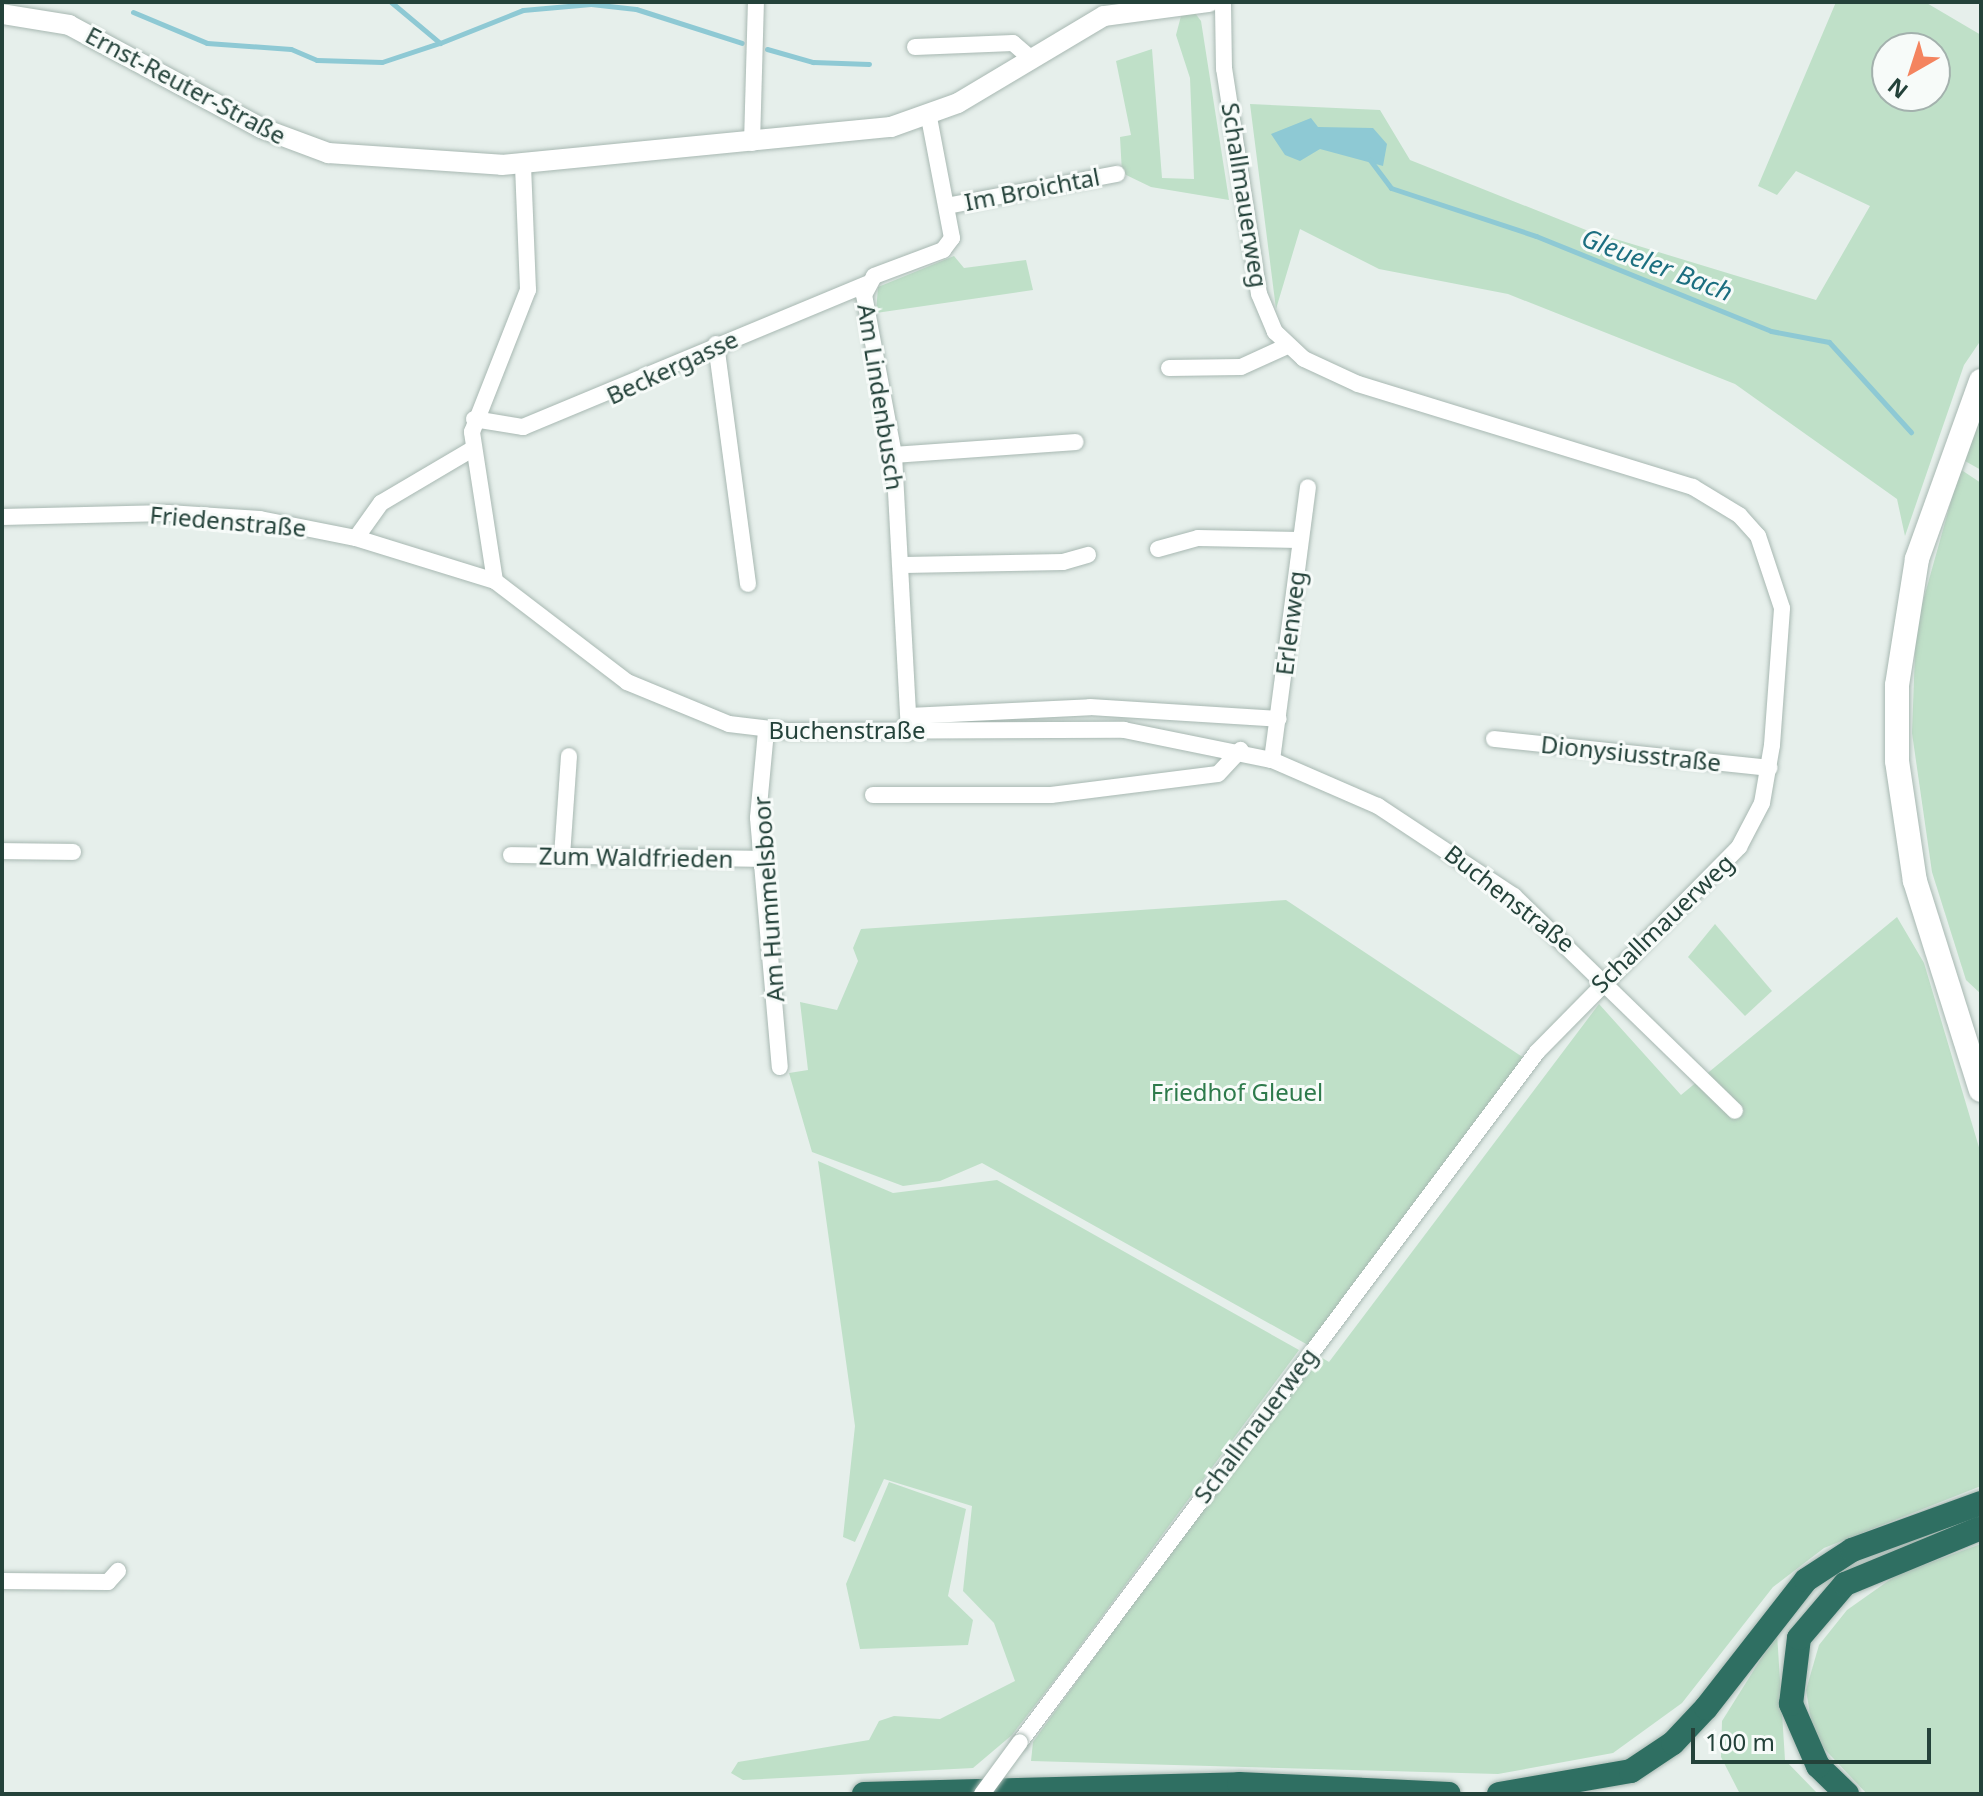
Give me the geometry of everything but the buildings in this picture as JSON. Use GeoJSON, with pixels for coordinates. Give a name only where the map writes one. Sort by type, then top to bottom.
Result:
{"type":"FeatureCollection","features":[{"type":"Feature","properties":{"kind":"highway"},"geometry":{"type":"LineString","coordinates":[[1499,1794],[1631,1771],[1673,1743],[1706,1708],[1806,1580],[1852,1550],[1981,1503]]}},
{"type":"Feature","properties":{"kind":"highway"},"geometry":{"type":"LineString","coordinates":[[1847,1794],[1818,1766],[1791,1704],[1799,1638],[1845,1584],[1981,1528]]}},
{"type":"Feature","properties":{"kind":"highway"},"geometry":{"type":"LineString","coordinates":[[864,1794],[1239,1784],[1449,1794]]}},
{"type":"Feature","properties":{"kind":"main road"},"geometry":{"type":"LineString","coordinates":[[1981,381],[1921,545],[1897,685],[1897,761],[1915,881],[1981,1090]]}},
{"type":"Feature","properties":{"kind":"street"},"geometry":{"type":"LineString","coordinates":[[752,143],[756,2]]}},
{"type":"Feature","properties":{"kind":"street","name":"Ernst-Reuter-Straße"},"geometry":{"type":"LineString","coordinates":[[2,14],[80,30],[261,128],[328,153],[523,163],[752,143],[929,117],[1028,56],[1104,16],[1209,2]]}},
{"type":"Feature","properties":{"kind":"street","name":"Schallmauerweg"},"geometry":{"type":"LineString","coordinates":[[982,1794],[1537,1052],[1605,978],[1739,847],[1762,803],[1769,768],[1782,608],[1769,561],[1739,515],[1693,487],[1358,384],[1287,346],[1259,294],[1224,69],[1223,2]]}},
{"type":"Feature","properties":{"kind":"street"},"geometry":{"type":"LineString","coordinates":[[915,47],[1013,43],[1028,56]]}},
{"type":"Feature","properties":{"kind":"street","name":"Am Lindenbusch"},"geometry":{"type":"LineString","coordinates":[[909,724],[904,565],[894,455],[866,284],[949,245],[947,206],[929,117]]}},
{"type":"Feature","properties":{"kind":"street"},"geometry":{"type":"LineString","coordinates":[[495,581],[474,448],[474,419],[528,290],[532,243],[523,163]]}},
{"type":"Feature","properties":{"kind":"street","name":"Im Broichtal"},"geometry":{"type":"LineString","coordinates":[[947,206],[1117,174]]}},
{"type":"Feature","properties":{"kind":"street","name":"Beckergasse"},"geometry":{"type":"LineString","coordinates":[[474,419],[523,427],[595,402],[716,344],[866,284]]}},
{"type":"Feature","properties":{"kind":"street"},"geometry":{"type":"LineString","coordinates":[[716,344],[748,584]]}},
{"type":"Feature","properties":{"kind":"street"},"geometry":{"type":"LineString","coordinates":[[1169,368],[1241,367],[1287,346]]}},
{"type":"Feature","properties":{"kind":"street"},"geometry":{"type":"LineString","coordinates":[[894,455],[1076,442]]}},
{"type":"Feature","properties":{"kind":"street"},"geometry":{"type":"LineString","coordinates":[[356,538],[381,503],[474,448]]}},
{"type":"Feature","properties":{"kind":"street","name":"Erlenweg"},"geometry":{"type":"LineString","coordinates":[[1272,760],[1308,487]]}},
{"type":"Feature","properties":{"kind":"street","name":"Friedenstraße"},"geometry":{"type":"LineString","coordinates":[[2,517],[168,513],[260,519],[356,538],[495,581]]}},
{"type":"Feature","properties":{"kind":"street"},"geometry":{"type":"LineString","coordinates":[[1158,549],[1198,538],[1299,540]]}},
{"type":"Feature","properties":{"kind":"street"},"geometry":{"type":"LineString","coordinates":[[904,565],[1063,562],[1088,555]]}},
{"type":"Feature","properties":{"kind":"street","name":"Buchenstraße"},"geometry":{"type":"LineString","coordinates":[[495,581],[638,688],[704,719],[766,731],[909,724],[1090,707],[1279,719]]}},
{"type":"Feature","properties":{"kind":"street","name":"Buchenstraße"},"geometry":{"type":"LineString","coordinates":[[909,724],[1124,730],[1240,750],[1272,760],[1426,833],[1514,896],[1605,978],[1735,1111]]}},
{"type":"Feature","properties":{"kind":"street","name":"Am Hummelsboor"},"geometry":{"type":"LineString","coordinates":[[766,731],[757,802],[780,1067]]}},
{"type":"Feature","properties":{"kind":"street","name":"Dionysiusstraße"},"geometry":{"type":"LineString","coordinates":[[1494,739],[1769,768]]}},
{"type":"Feature","properties":{"kind":"street"},"geometry":{"type":"LineString","coordinates":[[873,795],[1051,795],[1218,774],[1240,750]]}},
{"type":"Feature","properties":{"kind":"street"},"geometry":{"type":"LineString","coordinates":[[562,856],[569,756]]}},
{"type":"Feature","properties":{"kind":"street"},"geometry":{"type":"LineString","coordinates":[[2,851],[73,852]]}},
{"type":"Feature","properties":{"kind":"street","name":"Zum Waldfrieden"},"geometry":{"type":"LineString","coordinates":[[511,855],[761,859]]}},
{"type":"Feature","properties":{"kind":"street"},"geometry":{"type":"LineString","coordinates":[[2,1581],[108,1582],[118,1571]]}},
{"type":"Feature","properties":{"kind":"green space"},"geometry":{"type":"Polygon","coordinates":[[[1836,2],[1925,2],[1981,35],[1981,340],[1964,365],[1905,536],[1897,499],[1735,384],[1508,294],[1379,269],[1300,229],[1276,309],[1250,104],[1380,110],[1410,160],[1586,230],[1816,300],[1870,206],[1796,171],[1777,195],[1758,186],[1836,2]]]}},
{"type":"Feature","properties":{"kind":"green space"},"geometry":{"type":"Polygon","coordinates":[[[1195,13],[1201,21],[1229,200],[1151,187],[1122,173],[1120,137],[1131,135],[1116,61],[1152,49],[1162,178],[1194,179],[1190,78],[1176,35],[1181,16],[1195,13]]]}},
{"type":"Feature","properties":{"kind":"green space"},"geometry":{"type":"Polygon","coordinates":[[[954,256],[964,268],[1026,260],[1033,290],[876,313],[878,287],[954,256]]]}},
{"type":"Feature","properties":{"kind":"green space"},"geometry":{"type":"Polygon","coordinates":[[[1981,413],[1981,470],[1965,461],[1981,413]]]}},
{"type":"Feature","properties":{"kind":"green space"},"geometry":{"type":"Polygon","coordinates":[[[1960,469],[1981,483],[1981,994],[1966,980],[1932,872],[1912,733],[1916,626],[1960,469]]]}},
{"type":"Feature","properties":{"kind":"green space","name":"Friedhof Gleuel"},"geometry":{"type":"Polygon","coordinates":[[[1286,900],[1524,1058],[1308,1345],[982,1163],[940,1181],[903,1186],[812,1152],[789,1073],[808,1070],[800,1002],[837,1010],[858,961],[853,948],[861,929],[1286,900]]]}},
{"type":"Feature","properties":{"kind":"green space"},"geometry":{"type":"Polygon","coordinates":[[[1897,917],[1924,963],[1981,1154],[1981,1486],[1824,1548],[1773,1587],[1682,1703],[1613,1753],[1498,1774],[1031,1761],[1033,1742],[1314,1353],[1329,1362],[1599,1004],[1681,1095],[1897,917]]]}},
{"type":"Feature","properties":{"kind":"green space"},"geometry":{"type":"Polygon","coordinates":[[[1715,924],[1772,991],[1745,1016],[1688,957],[1715,924]]]}},
{"type":"Feature","properties":{"kind":"green space"},"geometry":{"type":"Polygon","coordinates":[[[818,1161],[893,1193],[997,1180],[1299,1350],[1012,1735],[973,1768],[743,1780],[731,1773],[738,1762],[869,1740],[879,1721],[894,1716],[940,1719],[1015,1681],[994,1623],[963,1591],[972,1506],[884,1479],[855,1542],[843,1537],[855,1426],[818,1161]]]}},
{"type":"Feature","properties":{"kind":"green space"},"geometry":{"type":"Polygon","coordinates":[[[889,1482],[966,1509],[948,1596],[973,1620],[968,1645],[860,1649],[846,1584],[889,1482]]]}},
{"type":"Feature","properties":{"kind":"green space"},"geometry":{"type":"Polygon","coordinates":[[[1981,1544],[1981,1794],[1867,1794],[1814,1738],[1806,1690],[1819,1645],[1847,1610],[1898,1574],[1981,1544]]]}},
{"type":"Feature","properties":{"kind":"green space"},"geometry":{"type":"Polygon","coordinates":[[[1777,1633],[1785,1760],[1818,1794],[1740,1794],[1721,1757],[1722,1721],[1777,1633]]]}},
{"type":"Feature","properties":{"kind":"water"},"geometry":{"type":"Polygon","coordinates":[[[1311,118],[1318,127],[1373,128],[1387,144],[1383,166],[1320,149],[1300,161],[1285,155],[1271,134],[1311,118]]]}},
{"type":"Feature","properties":{"kind":"waterway","name":"Gleueler Bach"},"geometry":{"type":"LineString","coordinates":[[391,2],[440,43],[523,10],[591,4],[636,9],[742,43]]}},
{"type":"Feature","properties":{"kind":"waterway"},"geometry":{"type":"LineString","coordinates":[[133,12],[207,43],[291,49],[317,60],[382,62],[439,43]]}},
{"type":"Feature","properties":{"kind":"waterway","name":"Gleueler Bach"},"geometry":{"type":"LineString","coordinates":[[767,49],[813,62],[869,64]]}},
{"type":"Feature","properties":{"kind":"waterway","name":"Gleueler Bach"},"geometry":{"type":"LineString","coordinates":[[1370,160],[1391,188],[1536,236],[1771,331],[1829,342],[1911,432]]}}]}
